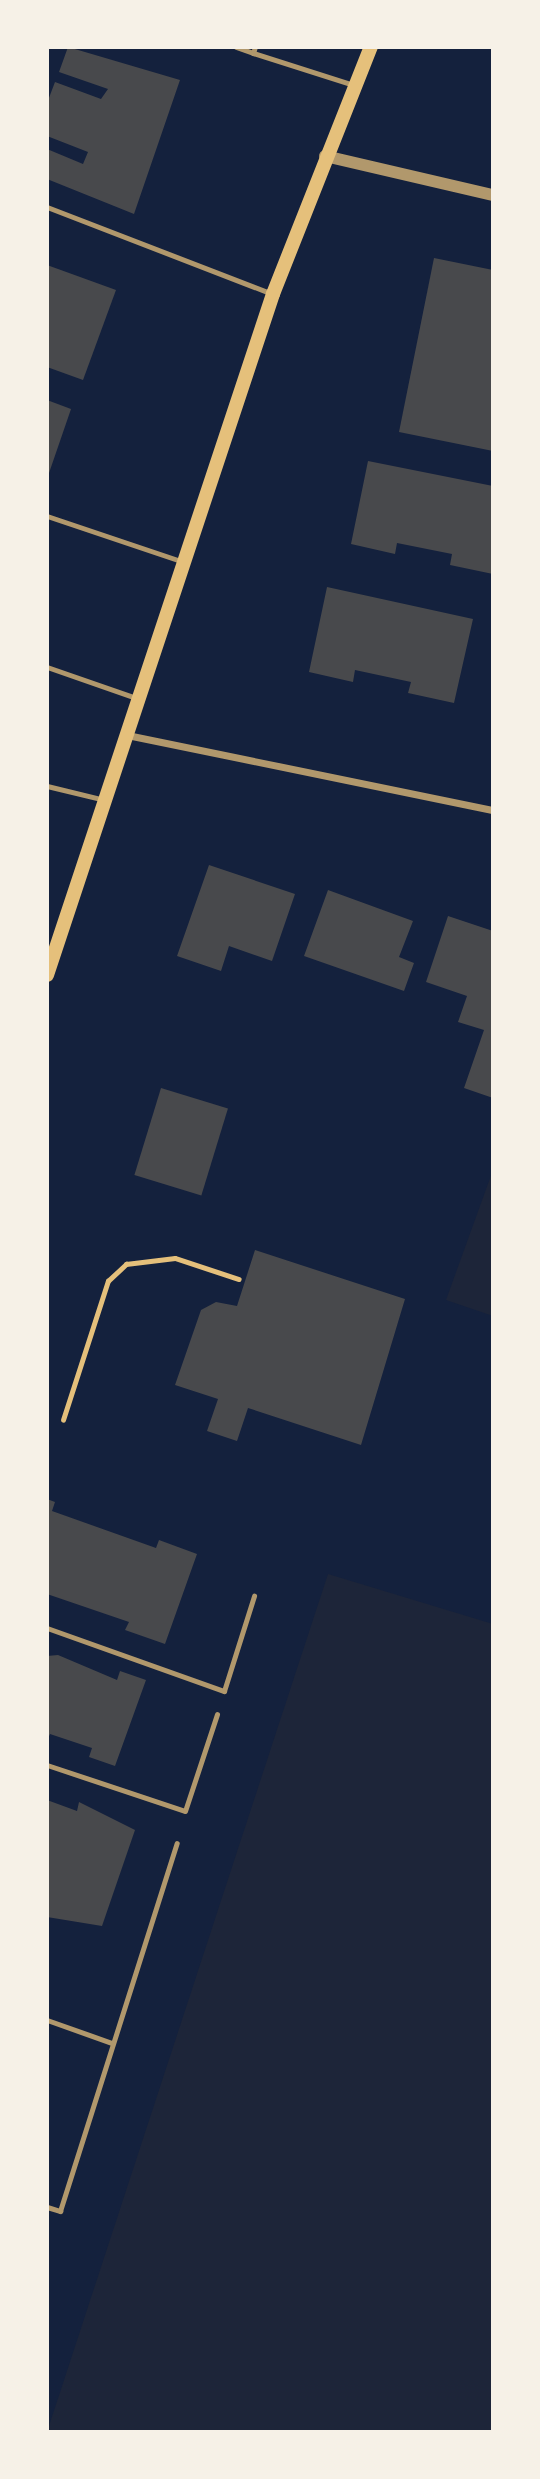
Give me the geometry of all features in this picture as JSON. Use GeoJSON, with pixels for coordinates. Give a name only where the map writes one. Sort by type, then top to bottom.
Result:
{"type":"FeatureCollection","features":[{"type":"Feature","properties":{"kind":"main road"},"geometry":{"type":"LineString","coordinates":[[47,975],[54,935],[127,736],[273,294],[370,47]]}},
{"type":"Feature","properties":{"kind":"street"},"geometry":{"type":"LineString","coordinates":[[325,156],[493,195]]}},
{"type":"Feature","properties":{"kind":"street"},"geometry":{"type":"LineString","coordinates":[[127,736],[493,810]]}},
{"type":"Feature","properties":{"kind":"lane"},"geometry":{"type":"LineString","coordinates":[[236,47],[254,50],[354,85]]}},
{"type":"Feature","properties":{"kind":"lane"},"geometry":{"type":"LineString","coordinates":[[47,207],[273,294]]}},
{"type":"Feature","properties":{"kind":"lane"},"geometry":{"type":"LineString","coordinates":[[47,516],[184,562]]}},
{"type":"Feature","properties":{"kind":"lane"},"geometry":{"type":"LineString","coordinates":[[47,667],[139,699]]}},
{"type":"Feature","properties":{"kind":"lane"},"geometry":{"type":"LineString","coordinates":[[47,786],[105,800]]}},
{"type":"Feature","properties":{"kind":"lane"},"geometry":{"type":"LineString","coordinates":[[47,1629],[224,1691],[254,1596]]}},
{"type":"Feature","properties":{"kind":"lane"},"geometry":{"type":"LineString","coordinates":[[47,1765],[184,1811],[217,1714]]}},
{"type":"Feature","properties":{"kind":"lane"},"geometry":{"type":"LineString","coordinates":[[47,2207],[60,2211],[177,1843]]}},
{"type":"Feature","properties":{"kind":"lane"},"geometry":{"type":"LineString","coordinates":[[47,2020],[112,2043]]}},
{"type":"Feature","properties":{"kind":"path"},"geometry":{"type":"LineString","coordinates":[[63,1420],[108,1281],[126,1264],[175,1258],[239,1279]]}},
{"type":"Feature","properties":{"kind":"shaded area"},"geometry":{"type":"Polygon","coordinates":[[[493,1170],[493,1316],[446,1300],[493,1170]]]}},
{"type":"Feature","properties":{"kind":"shaded area"},"geometry":{"type":"Polygon","coordinates":[[[328,1574],[493,1624],[493,2432],[47,2432],[328,1574]]]}},
{"type":"Feature","properties":{"kind":"building"},"geometry":{"type":"Polygon","coordinates":[[[68,47],[180,80],[134,214],[47,179],[47,149],[83,164],[88,152],[47,136],[47,103],[55,82],[101,99],[108,89],[59,72],[68,47]]]}},
{"type":"Feature","properties":{"kind":"building"},"geometry":{"type":"Polygon","coordinates":[[[434,258],[493,270],[493,451],[399,432],[434,258]]]}},
{"type":"Feature","properties":{"kind":"building"},"geometry":{"type":"Polygon","coordinates":[[[47,265],[116,290],[83,380],[47,367],[47,265]]]}},
{"type":"Feature","properties":{"kind":"building"},"geometry":{"type":"Polygon","coordinates":[[[47,400],[71,409],[48,476],[47,476],[47,400]]]}},
{"type":"Feature","properties":{"kind":"building"},"geometry":{"type":"Polygon","coordinates":[[[368,461],[493,486],[493,574],[450,565],[452,554],[397,543],[395,554],[351,544],[368,461]]]}},
{"type":"Feature","properties":{"kind":"building"},"geometry":{"type":"Polygon","coordinates":[[[327,587],[473,619],[454,703],[408,693],[411,682],[355,670],[353,682],[309,672],[327,587]]]}},
{"type":"Feature","properties":{"kind":"building"},"geometry":{"type":"Polygon","coordinates":[[[209,865],[295,894],[272,961],[229,946],[221,971],[177,956],[209,865]]]}},
{"type":"Feature","properties":{"kind":"building"},"geometry":{"type":"Polygon","coordinates":[[[328,890],[413,921],[399,957],[414,963],[404,991],[304,956],[328,890]]]}},
{"type":"Feature","properties":{"kind":"building"},"geometry":{"type":"Polygon","coordinates":[[[448,916],[493,931],[493,1098],[464,1088],[484,1030],[458,1022],[467,996],[426,982],[448,916]]]}},
{"type":"Feature","properties":{"kind":"building"},"geometry":{"type":"Polygon","coordinates":[[[161,1088],[228,1108],[201,1195],[134,1175],[161,1088]]]}},
{"type":"Feature","properties":{"kind":"building"},"geometry":{"type":"Polygon","coordinates":[[[255,1250],[405,1299],[361,1445],[248,1408],[237,1441],[207,1431],[218,1399],[175,1385],[201,1310],[216,1302],[237,1306],[255,1250]]]}},
{"type":"Feature","properties":{"kind":"building"},"geometry":{"type":"Polygon","coordinates":[[[47,1499],[55,1502],[52,1511],[156,1548],[159,1540],[197,1554],[165,1644],[125,1630],[129,1622],[47,1594],[47,1499]]]}},
{"type":"Feature","properties":{"kind":"building"},"geometry":{"type":"Polygon","coordinates":[[[58,1655],[117,1680],[120,1671],[146,1680],[115,1766],[89,1757],[92,1748],[50,1734],[47,1741],[47,1656],[58,1655]]]}},
{"type":"Feature","properties":{"kind":"building"},"geometry":{"type":"Polygon","coordinates":[[[47,1800],[77,1811],[79,1802],[135,1830],[102,1926],[47,1917],[47,1800]]]}}]}
